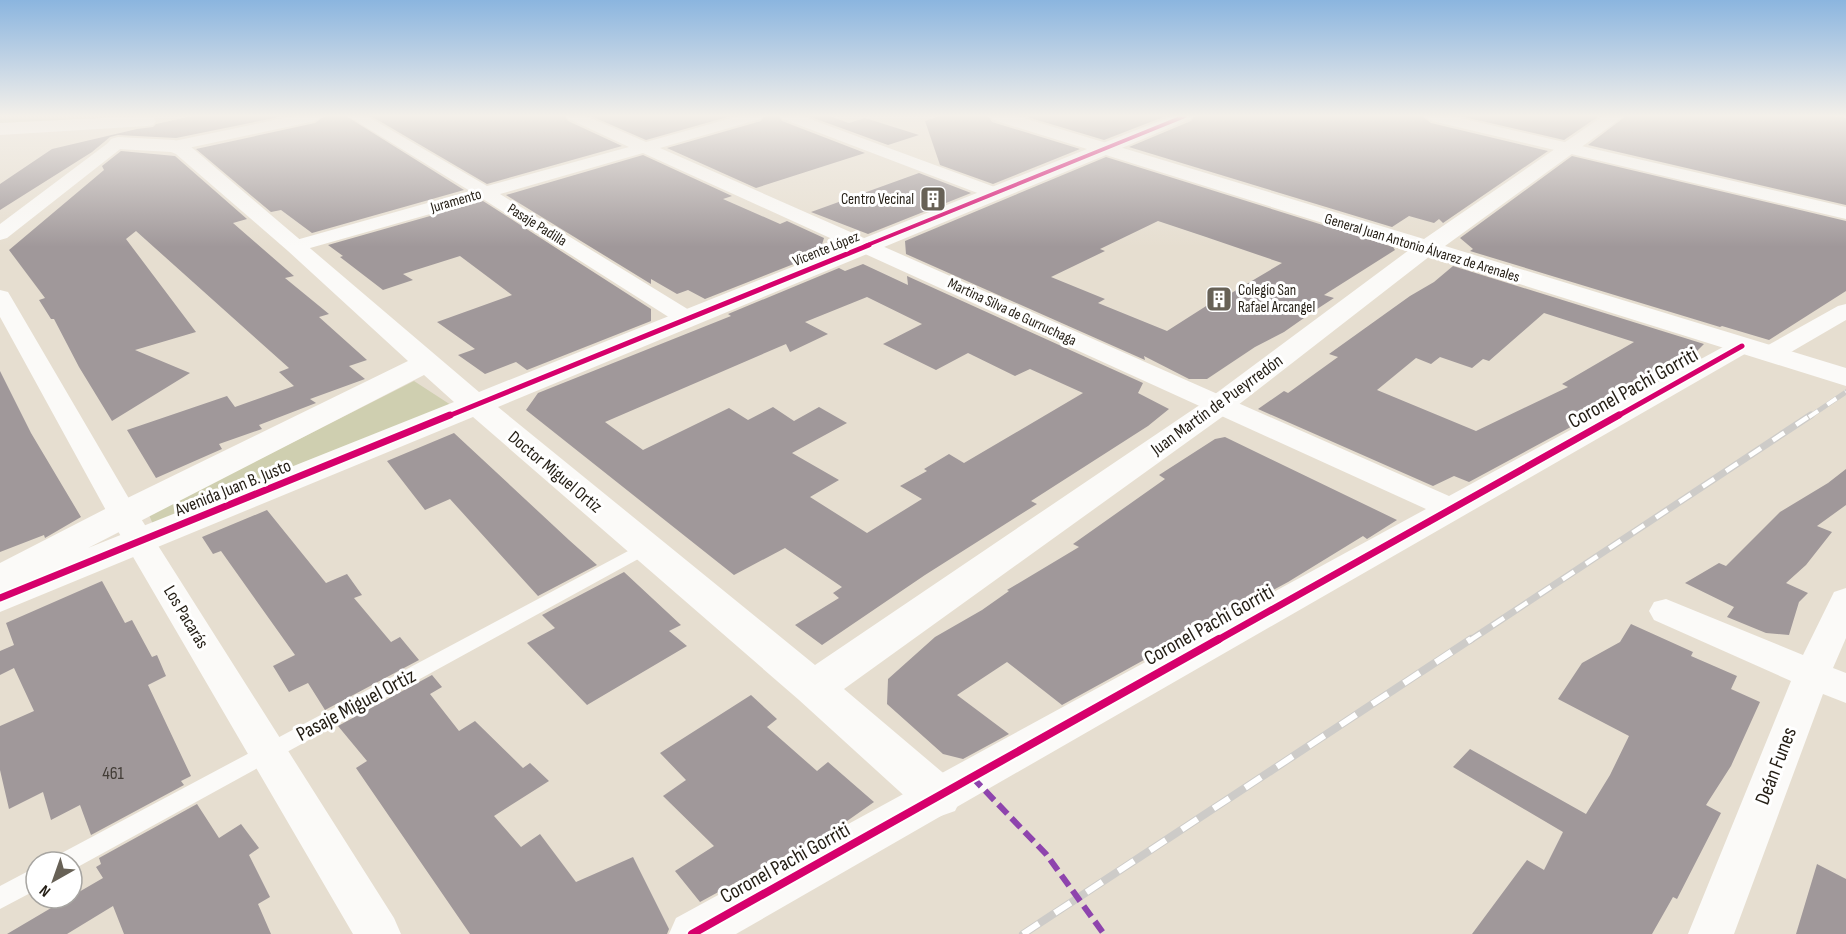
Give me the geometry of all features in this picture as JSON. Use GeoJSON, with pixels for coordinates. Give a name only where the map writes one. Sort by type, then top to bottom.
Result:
{"type":"FeatureCollection","features":[{"type":"Feature","properties":{"kind":"street"},"geometry":{"type":"LineString","coordinates":[[0,234],[95,160]]}},
{"type":"Feature","properties":{"kind":"street","name":"Doctor Miguel Ortiz"},"geometry":{"type":"LineString","coordinates":[[194,160],[296,246],[427,363],[814,688],[938,797]]}},
{"type":"Feature","properties":{"kind":"street","name":"Pasaje Padilla"},"geometry":{"type":"LineString","coordinates":[[430,160],[686,318]]}},
{"type":"Feature","properties":{"kind":"street","name":"Juramento"},"geometry":{"type":"LineString","coordinates":[[296,246],[599,160]]}},
{"type":"Feature","properties":{"kind":"street","name":"Martina Silva de Gurruchaga"},"geometry":{"type":"LineString","coordinates":[[675,160],[1218,406],[1450,508]]}},
{"type":"Feature","properties":{"kind":"street"},"geometry":{"type":"LineString","coordinates":[[905,160],[994,193]]}},
{"type":"Feature","properties":{"kind":"street","name":"Vicente López"},"geometry":{"type":"LineString","coordinates":[[477,405],[1076,160]]}},
{"type":"Feature","properties":{"kind":"street","name":"General Juan Antonio Álvarez de Arenales"},"geometry":{"type":"LineString","coordinates":[[1141,160],[1846,377]]}},
{"type":"Feature","properties":{"kind":"street","name":"Juan Martín de Pueyrredón"},"geometry":{"type":"LineString","coordinates":[[814,688],[1218,406],[1425,249],[1549,160]]}},
{"type":"Feature","properties":{"kind":"street"},"geometry":{"type":"LineString","coordinates":[[1620,160],[1846,213]]}},
{"type":"Feature","properties":{"kind":"street","name":"Los Pacarás"},"geometry":{"type":"LineString","coordinates":[[0,297],[132,528],[378,934]]}},
{"type":"Feature","properties":{"kind":"street"},"geometry":{"type":"LineString","coordinates":[[1756,350],[1846,312]]}},
{"type":"Feature","properties":{"kind":"street","name":"Coronel Pachi Gorriti"},"geometry":{"type":"LineString","coordinates":[[693,934],[1450,508],[1756,350]]}},
{"type":"Feature","properties":{"kind":"street","name":"Avenida Juan B. Justo"},"geometry":{"type":"LineString","coordinates":[[0,598],[132,528],[427,363]]}},
{"type":"Feature","properties":{"kind":"street","name":"Avenida Juan B. Justo"},"geometry":{"type":"LineString","coordinates":[[0,580],[132,528],[477,405]]}},
{"type":"Feature","properties":{"kind":"street","name":"Deán Funes"},"geometry":{"type":"LineString","coordinates":[[1711,934],[1829,682],[1846,600]]}},
{"type":"Feature","properties":{"kind":"street"},"geometry":{"type":"LineString","coordinates":[[1666,611],[1829,682]]}},
{"type":"Feature","properties":{"kind":"lane","name":"Pasaje Miguel Ortiz"},"geometry":{"type":"LineString","coordinates":[[84,852],[645,548]]}},
{"type":"Feature","properties":{"kind":"lane"},"geometry":{"type":"LineString","coordinates":[[0,898],[24,885]]}},
{"type":"Feature","properties":{"kind":"green space"},"geometry":{"type":"Polygon","coordinates":[[[414,381],[454,407],[155,529],[149,515],[414,381]]]}},
{"type":"Feature","properties":{"kind":"building"},"geometry":{"type":"Polygon","coordinates":[[[36,160],[80,160],[0,210],[0,184],[36,160]]]}},
{"type":"Feature","properties":{"kind":"building"},"geometry":{"type":"Polygon","coordinates":[[[110,160],[179,160],[247,219],[233,223],[294,276],[285,278],[329,314],[319,317],[367,360],[349,366],[365,379],[310,399],[316,403],[259,425],[262,429],[219,444],[222,449],[156,478],[127,430],[227,396],[235,407],[294,386],[279,372],[289,368],[136,231],[126,239],[196,332],[135,350],[190,373],[112,421],[79,367],[54,319],[51,319],[39,300],[45,298],[9,250],[104,170],[102,166],[110,160]]]}},
{"type":"Feature","properties":{"kind":"building"},"geometry":{"type":"Polygon","coordinates":[[[209,160],[416,160],[464,190],[312,233],[281,210],[271,212],[209,160]]]}},
{"type":"Feature","properties":{"kind":"building"},"geometry":{"type":"Polygon","coordinates":[[[445,160],[574,160],[487,184],[445,160]]]}},
{"type":"Feature","properties":{"kind":"building"},"geometry":{"type":"Polygon","coordinates":[[[627,160],[653,160],[732,196],[723,199],[780,224],[787,221],[824,238],[819,254],[705,299],[688,290],[677,294],[651,279],[651,284],[506,195],[627,160]]]}},
{"type":"Feature","properties":{"kind":"building"},"geometry":{"type":"Polygon","coordinates":[[[693,160],[844,160],[756,188],[693,160]]]}},
{"type":"Feature","properties":{"kind":"building"},"geometry":{"type":"Polygon","coordinates":[[[938,160],[1054,160],[993,184],[940,165],[938,160]]]}},
{"type":"Feature","properties":{"kind":"building"},"geometry":{"type":"Polygon","coordinates":[[[1100,160],[1114,160],[1393,247],[1395,250],[1324,295],[1334,298],[1207,379],[1189,379],[1144,356],[1145,360],[906,254],[905,241],[1100,160]],[[1158,221],[1100,249],[1105,251],[1051,277],[1105,299],[1098,303],[1167,331],[1225,294],[1228,295],[1282,263],[1158,221]]]}},
{"type":"Feature","properties":{"kind":"building"},"geometry":{"type":"Polygon","coordinates":[[[1170,160],[1535,160],[1443,223],[1439,219],[1434,223],[1409,216],[1392,227],[1170,160]]]}},
{"type":"Feature","properties":{"kind":"building"},"geometry":{"type":"Polygon","coordinates":[[[1567,160],[1587,160],[1846,221],[1846,291],[1769,340],[1470,251],[1473,249],[1460,238],[1567,160]]]}},
{"type":"Feature","properties":{"kind":"building"},"geometry":{"type":"Polygon","coordinates":[[[1651,160],[1846,160],[1846,205],[1651,160]]]}},
{"type":"Feature","properties":{"kind":"building"},"geometry":{"type":"Polygon","coordinates":[[[919,173],[971,193],[868,234],[811,212],[919,173]]]}},
{"type":"Feature","properties":{"kind":"building"},"geometry":{"type":"Polygon","coordinates":[[[483,201],[651,309],[651,321],[527,370],[516,362],[485,374],[458,355],[475,349],[437,322],[512,295],[460,256],[403,274],[413,280],[383,290],[328,245],[483,201]]]}},
{"type":"Feature","properties":{"kind":"building"},"geometry":{"type":"Polygon","coordinates":[[[863,264],[908,285],[907,276],[1143,383],[1138,393],[1169,409],[1148,426],[1031,501],[1037,504],[925,575],[822,645],[795,625],[839,598],[833,593],[842,587],[785,548],[734,575],[526,410],[538,393],[731,316],[728,314],[839,268],[845,271],[863,264]],[[867,297],[805,322],[828,334],[790,352],[786,344],[605,422],[643,450],[729,408],[748,420],[773,407],[794,421],[819,407],[847,423],[792,453],[839,480],[810,497],[867,533],[922,499],[900,486],[927,471],[924,469],[949,454],[964,463],[1083,393],[1030,369],[1015,376],[968,353],[936,370],[883,344],[922,324],[867,297]]]}},
{"type":"Feature","properties":{"kind":"building"},"geometry":{"type":"Polygon","coordinates":[[[1453,266],[1704,344],[1680,368],[1469,482],[1454,476],[1433,486],[1258,409],[1284,391],[1288,393],[1338,357],[1329,354],[1410,296],[1434,282],[1453,266]],[[1544,313],[1489,361],[1483,359],[1472,368],[1440,357],[1431,364],[1416,358],[1377,390],[1476,431],[1568,387],[1562,384],[1634,342],[1544,313]]]}},
{"type":"Feature","properties":{"kind":"building"},"geometry":{"type":"Polygon","coordinates":[[[0,371],[31,433],[81,517],[45,538],[44,535],[0,552],[0,371]]]}},
{"type":"Feature","properties":{"kind":"building"},"geometry":{"type":"Polygon","coordinates":[[[454,433],[597,565],[538,596],[450,499],[425,510],[387,461],[454,433]]]}},
{"type":"Feature","properties":{"kind":"building"},"geometry":{"type":"Polygon","coordinates":[[[1225,437],[1397,520],[1367,539],[1363,536],[1288,582],[1264,595],[1260,593],[1224,616],[1062,705],[1007,662],[957,695],[1009,734],[963,759],[943,754],[887,704],[888,679],[935,637],[982,610],[1009,591],[1007,590],[1079,547],[1073,544],[1165,479],[1159,475],[1215,439],[1225,437]]]}},
{"type":"Feature","properties":{"kind":"building"},"geometry":{"type":"Polygon","coordinates":[[[1846,469],[1846,505],[1817,526],[1832,532],[1806,565],[1786,583],[1808,593],[1799,602],[1789,635],[1766,633],[1727,617],[1734,607],[1685,583],[1719,563],[1726,566],[1780,512],[1828,483],[1846,469]]]}},
{"type":"Feature","properties":{"kind":"building"},"geometry":{"type":"Polygon","coordinates":[[[267,510],[326,583],[347,574],[362,595],[354,598],[391,642],[400,637],[419,660],[325,710],[308,683],[289,692],[273,666],[295,655],[221,551],[213,554],[202,537],[267,510]]]}},
{"type":"Feature","properties":{"kind":"building"},"geometry":{"type":"Polygon","coordinates":[[[624,572],[681,625],[669,631],[687,646],[587,705],[527,643],[555,628],[542,615],[624,572]]]}},
{"type":"Feature","properties":{"kind":"building"},"geometry":{"type":"Polygon","coordinates":[[[102,581],[125,623],[132,620],[152,657],[157,655],[166,676],[148,685],[191,776],[181,781],[184,785],[91,835],[80,805],[51,820],[43,792],[9,809],[0,770],[0,726],[34,711],[14,668],[0,675],[0,651],[14,645],[6,623],[102,581]]]}},
{"type":"Feature","properties":{"kind":"building"},"geometry":{"type":"Polygon","coordinates":[[[1631,624],[1693,652],[1691,656],[1737,676],[1731,689],[1760,702],[1731,766],[1706,805],[1721,813],[1677,899],[1673,897],[1652,934],[1472,934],[1527,860],[1544,870],[1563,832],[1453,767],[1470,749],[1586,814],[1610,775],[1629,736],[1558,699],[1582,663],[1620,642],[1631,624]]]}},
{"type":"Feature","properties":{"kind":"building"},"geometry":{"type":"Polygon","coordinates":[[[432,675],[442,687],[430,694],[459,731],[475,721],[523,768],[530,763],[549,781],[494,816],[521,847],[540,834],[576,882],[633,857],[669,929],[667,934],[470,934],[356,768],[367,761],[338,726],[432,675]]]}},
{"type":"Feature","properties":{"kind":"building"},"geometry":{"type":"Polygon","coordinates":[[[751,695],[777,719],[767,727],[817,771],[828,762],[874,802],[840,826],[700,902],[675,871],[714,846],[663,796],[686,780],[660,753],[751,695]]]}},
{"type":"Feature","properties":{"kind":"building"},"geometry":{"type":"Polygon","coordinates":[[[197,804],[219,838],[241,824],[259,848],[249,855],[270,897],[258,904],[271,934],[124,934],[113,906],[67,934],[7,934],[48,910],[84,910],[84,889],[103,878],[96,867],[101,864],[99,858],[197,804]]]}},
{"type":"Feature","properties":{"kind":"building"},"geometry":{"type":"Polygon","coordinates":[[[1817,864],[1846,879],[1846,934],[1796,934],[1817,864]]]}},
{"type":"Feature","properties":{"kind":"railway"},"geometry":{"type":"LineString","coordinates":[[1809,417],[1846,392]]}},
{"type":"Feature","properties":{"kind":"railway"},"geometry":{"type":"LineString","coordinates":[[1469,641],[1811,415]]}},
{"type":"Feature","properties":{"kind":"railway"},"geometry":{"type":"LineString","coordinates":[[1023,934],[1471,639]]}},
{"type":"Feature","properties":{"kind":"marked path"},"geometry":{"type":"LineString","coordinates":[[972,777],[1046,854],[1104,934]]}},
{"type":"Feature","properties":{"kind":"cycle path"},"geometry":{"type":"LineString","coordinates":[[0,598],[1078,160]]}},
{"type":"Feature","properties":{"kind":"cycle path"},"geometry":{"type":"LineString","coordinates":[[692,934],[1742,346]]}},
{"type":"Feature","properties":{"kind":"place","name":"Centro Vecinal"},"geometry":{"type":"Point","coordinates":[933,199]}},
{"type":"Feature","properties":{"kind":"place","name":"Colegio San Rafael Arcangel"},"geometry":{"type":"Point","coordinates":[1219,299]}}]}
